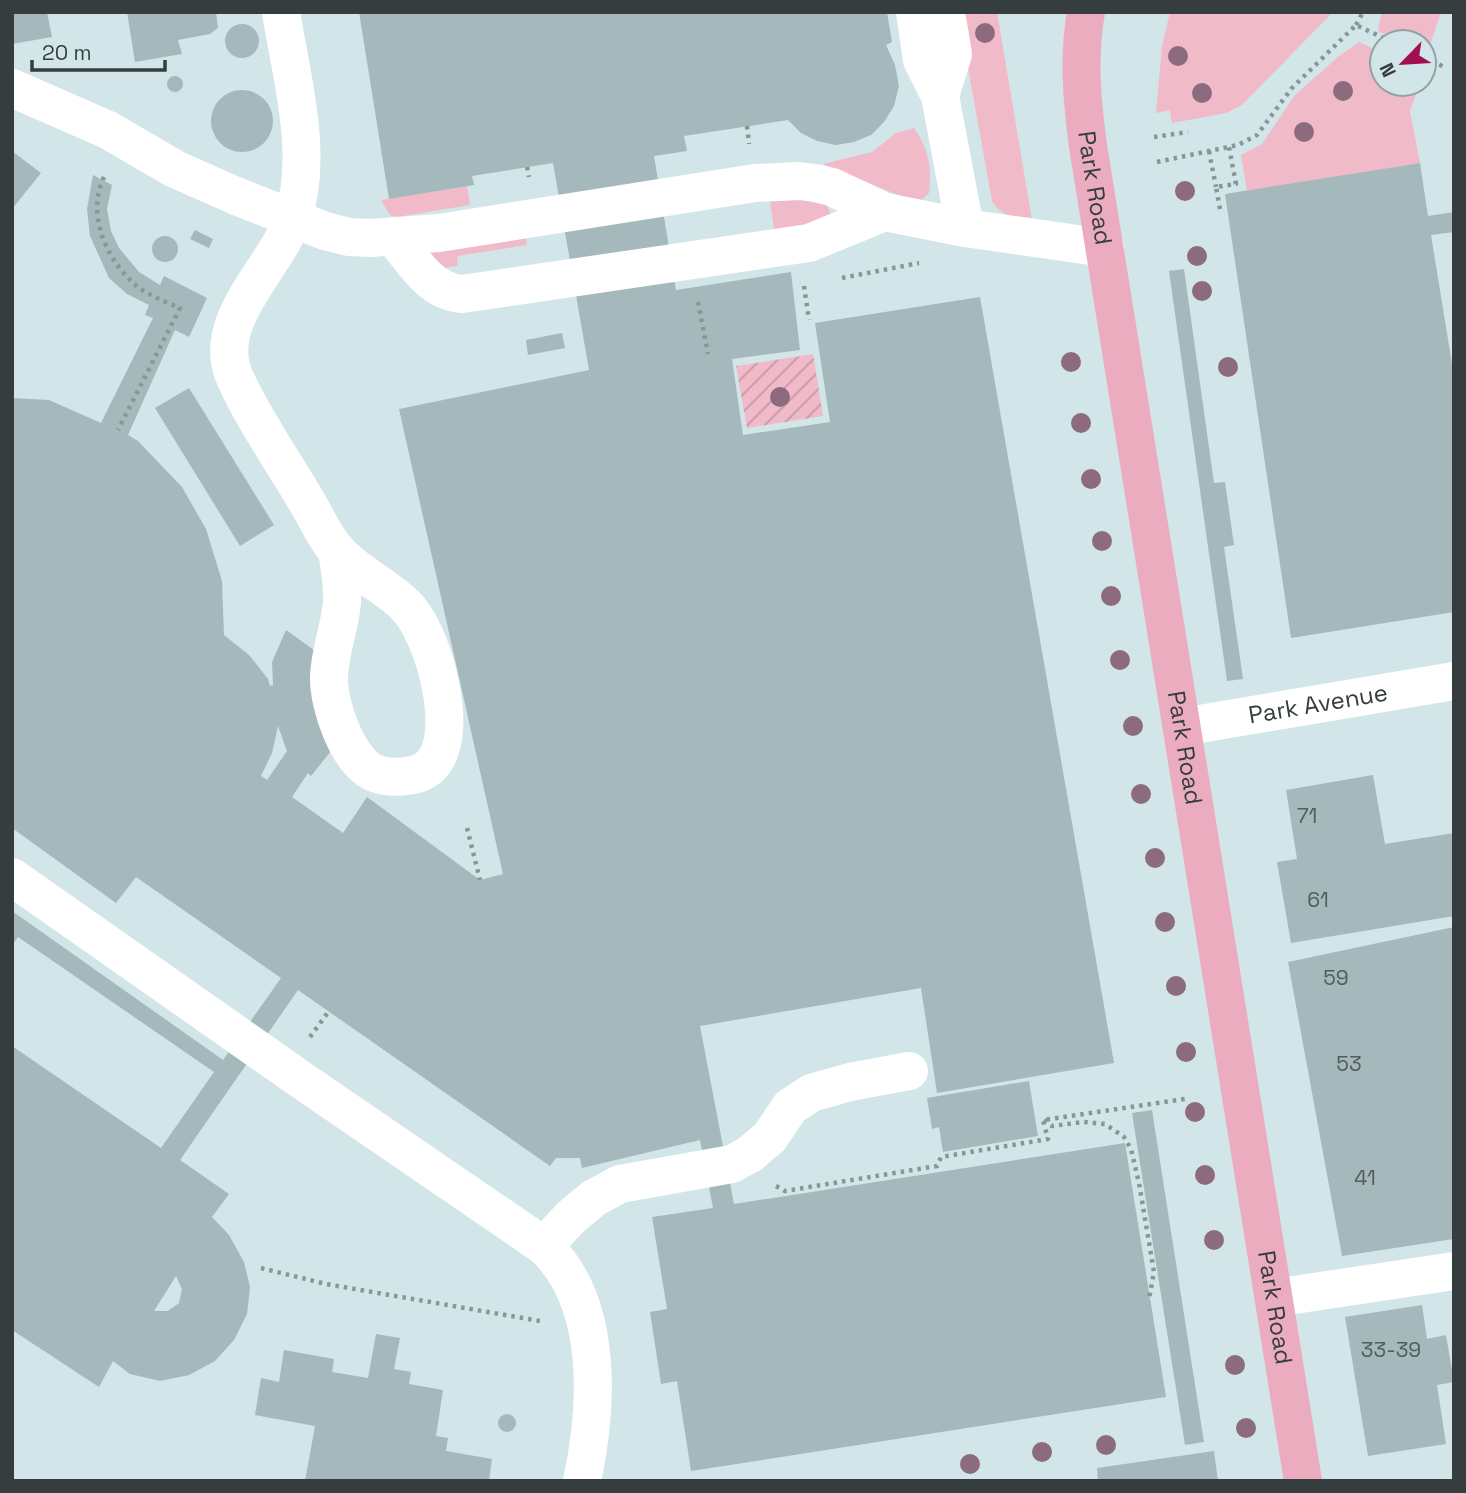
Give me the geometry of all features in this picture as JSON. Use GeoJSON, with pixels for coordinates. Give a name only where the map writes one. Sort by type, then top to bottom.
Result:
{"type":"FeatureCollection","features":[{"type":"Feature","properties":{"kind":"main road","name":"Park Road"},"geometry":{"type":"LineString","coordinates":[[1086,12],[1080,64],[1082,100],[1303,1481]]}},
{"type":"Feature","properties":{"kind":"street"},"geometry":{"type":"LineString","coordinates":[[281,12],[300,141],[301,181],[293,219],[230,332],[229,360],[246,399],[337,551],[342,577],[342,601],[329,677],[333,711],[351,751],[376,774],[419,774],[430,767],[438,756],[443,743],[445,722],[442,695],[426,635],[404,603],[337,551]]}},
{"type":"Feature","properties":{"kind":"street"},"geometry":{"type":"LineString","coordinates":[[915,12],[922,60],[940,96],[965,228]]}},
{"type":"Feature","properties":{"kind":"street"},"geometry":{"type":"LineString","coordinates":[[940,96],[953,54],[946,12]]}},
{"type":"Feature","properties":{"kind":"street"},"geometry":{"type":"LineString","coordinates":[[12,88],[37,96],[108,130],[174,169],[293,219],[349,237],[394,238],[439,233],[728,187],[799,181],[832,187],[885,212],[965,228],[1105,248]]}},
{"type":"Feature","properties":{"kind":"street"},"geometry":{"type":"LineString","coordinates":[[394,238],[429,280],[449,293],[462,294],[809,243],[885,212]]}},
{"type":"Feature","properties":{"kind":"street","name":"Park Avenue"},"geometry":{"type":"LineString","coordinates":[[1182,727],[1454,681]]}},
{"type":"Feature","properties":{"kind":"street"},"geometry":{"type":"LineString","coordinates":[[12,877],[544,1246],[556,1257],[578,1300],[591,1349],[594,1381],[592,1415],[582,1481]]}},
{"type":"Feature","properties":{"kind":"street"},"geometry":{"type":"LineString","coordinates":[[544,1246],[594,1198],[620,1184],[732,1164],[750,1154],[770,1137],[790,1107],[811,1093],[850,1082],[909,1071]]}},
{"type":"Feature","properties":{"kind":"street"},"geometry":{"type":"LineString","coordinates":[[1274,1298],[1454,1272]]}},
{"type":"Feature","properties":{"kind":"path"},"geometry":{"type":"LineString","coordinates":[[1157,162],[1229,147],[1257,135],[1292,88],[1356,25],[1363,12]]}},
{"type":"Feature","properties":{"kind":"path"},"geometry":{"type":"LineString","coordinates":[[1356,25],[1368,31]]}},
{"type":"Feature","properties":{"kind":"path"},"geometry":{"type":"LineString","coordinates":[[1438,64],[1444,67]]}},
{"type":"Feature","properties":{"kind":"path"},"geometry":{"type":"LineString","coordinates":[[747,126],[749,145]]}},
{"type":"Feature","properties":{"kind":"path"},"geometry":{"type":"LineString","coordinates":[[1154,137],[1188,132]]}},
{"type":"Feature","properties":{"kind":"path"},"geometry":{"type":"LineString","coordinates":[[1216,187],[1236,184],[1229,147]]}},
{"type":"Feature","properties":{"kind":"path"},"geometry":{"type":"LineString","coordinates":[[1209,151],[1220,209]]}},
{"type":"Feature","properties":{"kind":"path"},"geometry":{"type":"LineString","coordinates":[[106,173],[97,199],[98,225],[106,246],[132,282],[153,297],[180,308],[118,430]]}},
{"type":"Feature","properties":{"kind":"path"},"geometry":{"type":"LineString","coordinates":[[830,280],[922,263]]}},
{"type":"Feature","properties":{"kind":"path"},"geometry":{"type":"LineString","coordinates":[[793,287],[817,282]]}},
{"type":"Feature","properties":{"kind":"path"},"geometry":{"type":"LineString","coordinates":[[804,285],[809,320]]}},
{"type":"Feature","properties":{"kind":"path"},"geometry":{"type":"LineString","coordinates":[[698,302],[708,354]]}},
{"type":"Feature","properties":{"kind":"path"},"geometry":{"type":"LineString","coordinates":[[467,828],[480,880]]}},
{"type":"Feature","properties":{"kind":"path"},"geometry":{"type":"LineString","coordinates":[[1043,1120],[1185,1099]]}},
{"type":"Feature","properties":{"kind":"path"},"geometry":{"type":"LineString","coordinates":[[765,1181],[785,1191],[937,1166],[942,1157],[1048,1139],[1043,1120]]}},
{"type":"Feature","properties":{"kind":"path"},"geometry":{"type":"LineString","coordinates":[[1043,1120],[1052,1126],[1084,1122],[1105,1124],[1124,1137],[1131,1149],[1139,1183],[1154,1272],[1149,1299]]}},
{"type":"Feature","properties":{"kind":"path"},"geometry":{"type":"LineString","coordinates":[[261,1268],[326,1284],[541,1321]]}},
{"type":"Feature","properties":{"kind":"shaded area"},"geometry":{"type":"Polygon","coordinates":[[[958,12],[997,12],[1032,220],[1005,214],[992,201],[958,12]]]}},
{"type":"Feature","properties":{"kind":"shaded area"},"geometry":{"type":"Polygon","coordinates":[[[1170,12],[1333,12],[1242,105],[1226,113],[1172,123],[1170,110],[1156,113],[1162,46],[1170,12]]]}},
{"type":"Feature","properties":{"kind":"shaded area"},"geometry":{"type":"Polygon","coordinates":[[[1382,12],[1441,12],[1436,28],[1378,28],[1382,12]]]}},
{"type":"Feature","properties":{"kind":"shaded area"},"geometry":{"type":"Polygon","coordinates":[[[1359,42],[1368,46],[1368,98],[1415,98],[1410,111],[1420,163],[1247,191],[1241,155],[1262,144],[1295,95],[1359,42]]]}},
{"type":"Feature","properties":{"kind":"shaded area"},"geometry":{"type":"Polygon","coordinates":[[[914,128],[926,151],[930,167],[929,193],[919,202],[823,164],[872,152],[896,133],[914,128]]]}},
{"type":"Feature","properties":{"kind":"shaded area"},"geometry":{"type":"Polygon","coordinates":[[[467,186],[470,205],[397,217],[390,215],[381,200],[467,186]]]}},
{"type":"Feature","properties":{"kind":"shaded area"},"geometry":{"type":"Polygon","coordinates":[[[795,193],[826,204],[831,214],[828,218],[775,235],[769,195],[795,193]]]}},
{"type":"Feature","properties":{"kind":"shaded area"},"geometry":{"type":"Polygon","coordinates":[[[526,236],[527,245],[457,256],[458,266],[435,269],[429,264],[430,250],[526,236]]]}},
{"type":"Feature","properties":{"kind":"shaded area"},"geometry":{"type":"Polygon","coordinates":[[[813,354],[823,416],[747,428],[736,366],[813,354]]]}},
{"type":"Feature","properties":{"kind":"building"},"geometry":{"type":"Polygon","coordinates":[[[12,12],[47,12],[52,37],[12,44],[12,12]]]}},
{"type":"Feature","properties":{"kind":"building"},"geometry":{"type":"Polygon","coordinates":[[[127,12],[216,12],[218,28],[210,34],[178,40],[182,54],[135,62],[127,12]]]}},
{"type":"Feature","properties":{"kind":"building"},"geometry":{"type":"Polygon","coordinates":[[[359,12],[887,12],[892,42],[886,45],[895,65],[899,86],[894,106],[884,122],[871,135],[836,145],[817,141],[801,133],[788,120],[684,136],[687,151],[654,156],[676,290],[791,272],[800,350],[732,359],[743,435],[830,422],[815,323],[980,297],[1114,1063],[937,1093],[921,988],[700,1026],[734,1204],[1125,1143],[1166,1397],[691,1471],[677,1381],[661,1384],[650,1312],[667,1309],[652,1217],[713,1208],[700,1140],[582,1168],[580,1158],[556,1158],[550,1166],[298,990],[180,1160],[229,1194],[212,1217],[229,1235],[244,1262],[250,1287],[247,1314],[234,1340],[215,1361],[189,1375],[160,1381],[130,1374],[113,1361],[99,1387],[12,1330],[12,1046],[161,1148],[214,1072],[18,937],[12,945],[12,911],[223,1060],[281,978],[136,877],[116,903],[12,828],[12,398],[49,400],[101,423],[153,318],[145,315],[149,305],[127,294],[109,278],[90,236],[87,209],[93,175],[112,185],[107,209],[111,231],[119,248],[139,272],[160,285],[164,276],[207,298],[189,337],[175,330],[128,435],[138,441],[182,487],[206,529],[222,581],[224,635],[249,655],[268,679],[270,686],[273,685],[272,662],[286,630],[318,653],[335,746],[311,776],[308,773],[292,797],[343,833],[367,797],[480,880],[503,874],[399,409],[589,370],[553,163],[472,176],[474,185],[389,199],[359,12]],[[278,726],[272,753],[261,776],[267,780],[287,751],[278,726]],[[176,1276],[154,1311],[168,1311],[179,1303],[182,1289],[176,1276]]]}},
{"type":"Feature","properties":{"kind":"building"},"geometry":{"type":"Polygon","coordinates":[[[242,24],[254,29],[259,41],[254,53],[242,58],[230,53],[225,41],[230,29],[242,24]]]}},
{"type":"Feature","properties":{"kind":"building"},"geometry":{"type":"Polygon","coordinates":[[[172,76],[178,76],[183,84],[181,90],[172,92],[167,87],[167,81],[172,76]]]}},
{"type":"Feature","properties":{"kind":"building"},"geometry":{"type":"Polygon","coordinates":[[[242,90],[254,92],[264,99],[271,109],[271,133],[264,143],[254,150],[242,152],[230,150],[220,143],[213,133],[211,121],[213,109],[220,99],[230,92],[242,90]]]}},
{"type":"Feature","properties":{"kind":"building"},"geometry":{"type":"Polygon","coordinates":[[[12,151],[41,173],[12,209],[12,151]]]}},
{"type":"Feature","properties":{"kind":"building"},"geometry":{"type":"Polygon","coordinates":[[[1420,163],[1428,216],[1454,212],[1454,232],[1431,235],[1454,376],[1454,612],[1291,638],[1225,194],[1420,163]]]}},
{"type":"Feature","properties":{"kind":"building"},"geometry":{"type":"Polygon","coordinates":[[[195,230],[213,239],[209,248],[190,239],[195,230]]]}},
{"type":"Feature","properties":{"kind":"building"},"geometry":{"type":"Polygon","coordinates":[[[165,236],[174,240],[178,249],[174,258],[165,262],[156,258],[152,249],[156,240],[165,236]]]}},
{"type":"Feature","properties":{"kind":"building"},"geometry":{"type":"Polygon","coordinates":[[[1184,269],[1214,483],[1225,482],[1234,545],[1224,547],[1243,679],[1227,681],[1169,271],[1184,269]]]}},
{"type":"Feature","properties":{"kind":"building"},"geometry":{"type":"Polygon","coordinates":[[[562,333],[565,348],[528,355],[526,340],[562,333]]]}},
{"type":"Feature","properties":{"kind":"building"},"geometry":{"type":"Polygon","coordinates":[[[189,388],[274,525],[240,546],[155,408],[189,388]]]}},
{"type":"Feature","properties":{"kind":"building"},"geometry":{"type":"Polygon","coordinates":[[[1373,775],[1385,844],[1454,833],[1454,916],[1291,943],[1277,862],[1297,859],[1286,790],[1373,775]]]}},
{"type":"Feature","properties":{"kind":"building"},"geometry":{"type":"Polygon","coordinates":[[[1454,927],[1454,1239],[1342,1256],[1288,962],[1454,927]]]}},
{"type":"Feature","properties":{"kind":"building"},"geometry":{"type":"Polygon","coordinates":[[[1029,1081],[1038,1136],[943,1152],[939,1127],[932,1129],[927,1098],[1029,1081]]]}},
{"type":"Feature","properties":{"kind":"building"},"geometry":{"type":"Polygon","coordinates":[[[1152,1110],[1204,1442],[1185,1445],[1132,1113],[1152,1110]]]}},
{"type":"Feature","properties":{"kind":"building"},"geometry":{"type":"Polygon","coordinates":[[[1422,1305],[1427,1339],[1446,1335],[1454,1382],[1437,1385],[1446,1444],[1368,1456],[1345,1317],[1422,1305]]]}},
{"type":"Feature","properties":{"kind":"building"},"geometry":{"type":"Polygon","coordinates":[[[376,1334],[400,1338],[394,1369],[411,1372],[409,1384],[443,1390],[436,1436],[448,1438],[446,1451],[492,1459],[489,1481],[305,1481],[315,1426],[255,1415],[261,1378],[279,1382],[284,1350],[334,1359],[332,1372],[368,1378],[376,1334]]]}},
{"type":"Feature","properties":{"kind":"building"},"geometry":{"type":"Polygon","coordinates":[[[507,1414],[515,1419],[516,1423],[511,1431],[507,1432],[499,1427],[498,1423],[503,1415],[507,1414]]]}},
{"type":"Feature","properties":{"kind":"building"},"geometry":{"type":"Polygon","coordinates":[[[1214,1451],[1218,1481],[1098,1481],[1097,1468],[1214,1451]]]}}]}
